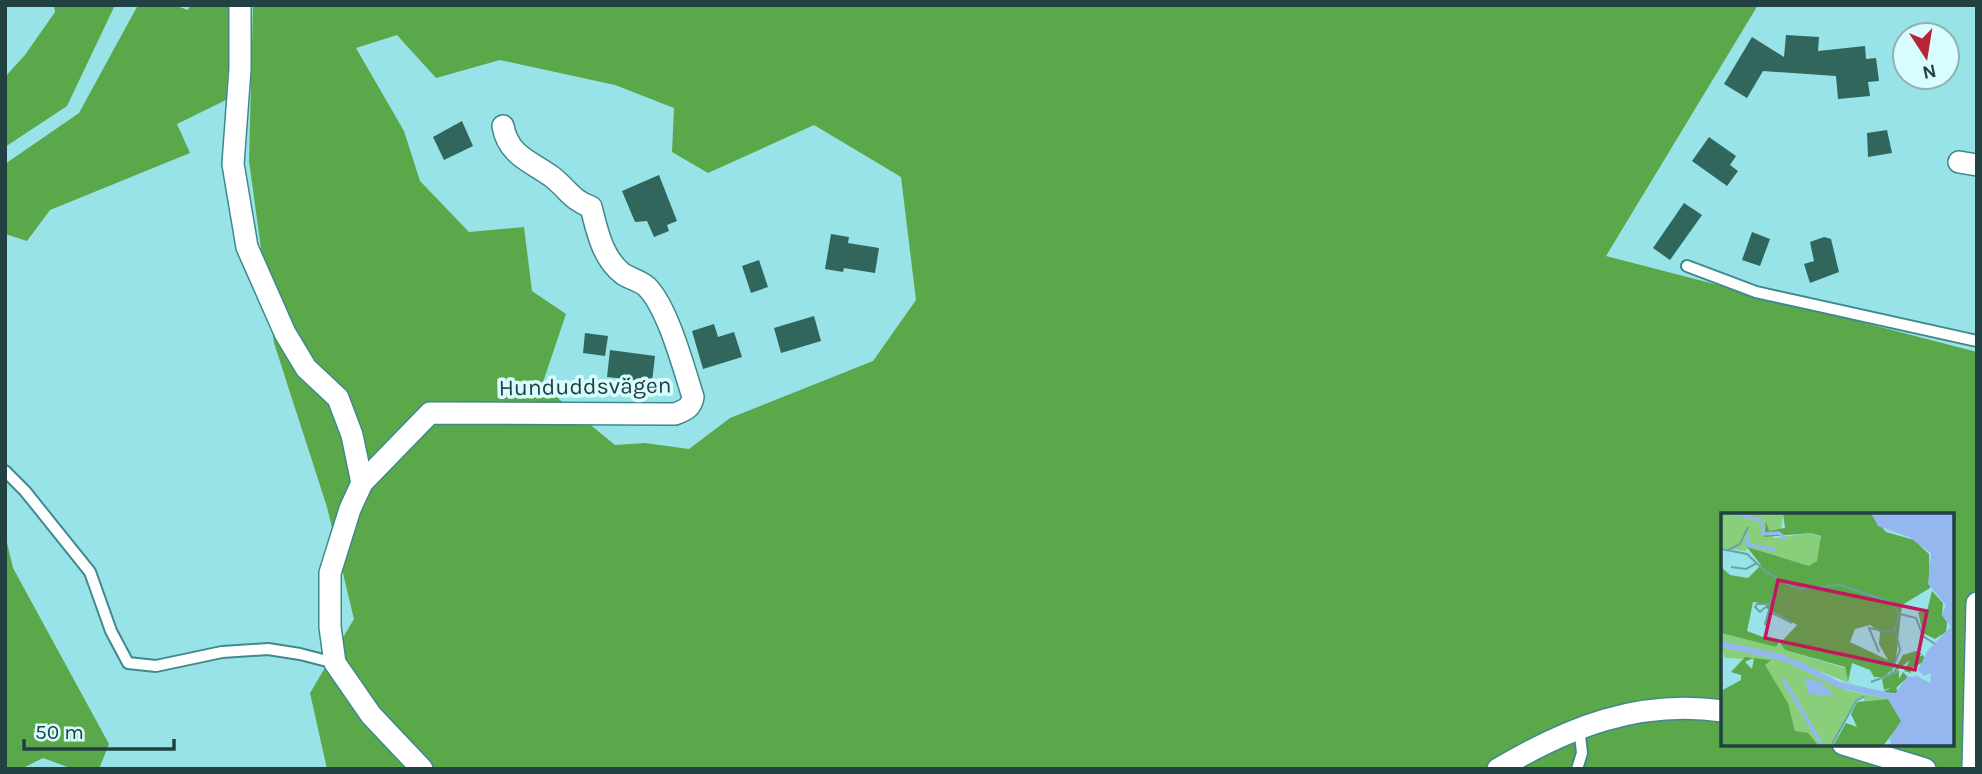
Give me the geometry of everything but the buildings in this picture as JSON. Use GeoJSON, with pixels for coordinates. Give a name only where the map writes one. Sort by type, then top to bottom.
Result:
{"type":"FeatureCollection","features":[{"type":"Feature","properties":{"kind":"street"},"geometry":{"type":"LineString","coordinates":[[240,5],[240,69],[233,163],[247,247],[285,333],[306,368],[338,398],[352,435],[362,483]]}},
{"type":"Feature","properties":{"kind":"street","name":"Hunduddsvägen"},"geometry":{"type":"LineString","coordinates":[[422,769],[371,715],[335,663],[330,627],[330,573],[362,483],[430,413],[675,414],[687,410],[693,397],[661,307],[647,287],[622,273],[603,248],[591,207],[578,202],[552,177],[527,162],[505,140],[503,126]]}},
{"type":"Feature","properties":{"kind":"street"},"geometry":{"type":"LineString","coordinates":[[1973,769],[1977,603]]}},
{"type":"Feature","properties":{"kind":"street"},"geometry":{"type":"LineString","coordinates":[[1498,769],[1542,743],[1601,720],[1675,709],[1721,711]]}},
{"type":"Feature","properties":{"kind":"street"},"geometry":{"type":"LineString","coordinates":[[1850,746],[1925,769]]}},
{"type":"Feature","properties":{"kind":"lane"},"geometry":{"type":"LineString","coordinates":[[1687,266],[1756,292],[1977,341]]}},
{"type":"Feature","properties":{"kind":"lane"},"geometry":{"type":"LineString","coordinates":[[5,471],[25,491],[90,572],[111,631],[128,663],[156,666],[222,652],[268,649],[335,663]]}},
{"type":"Feature","properties":{"kind":"lane"},"geometry":{"type":"LineString","coordinates":[[1577,769],[1582,753],[1579,727]]}},
{"type":"Feature","properties":{"kind":"green space"},"geometry":{"type":"Polygon","coordinates":[[[54,5],[115,5],[67,106],[5,147],[5,77],[25,55],[55,12],[54,5]]]}},
{"type":"Feature","properties":{"kind":"green space"},"geometry":{"type":"Polygon","coordinates":[[[138,5],[174,5],[188,10],[190,5],[232,5],[226,100],[177,124],[190,153],[50,210],[27,241],[5,234],[5,164],[79,113],[138,5]]]}},
{"type":"Feature","properties":{"kind":"green space"},"geometry":{"type":"Polygon","coordinates":[[[253,5],[1758,5],[1606,256],[1977,352],[1977,769],[327,769],[310,693],[354,619],[327,507],[274,343],[249,161],[253,5]],[[397,35],[356,48],[404,131],[420,181],[469,232],[524,227],[532,291],[566,314],[542,385],[615,445],[645,443],[689,449],[730,418],[873,361],[916,300],[901,177],[814,125],[708,173],[672,152],[674,108],[615,85],[500,60],[436,78],[397,35]]]}},
{"type":"Feature","properties":{"kind":"green space"},"geometry":{"type":"Polygon","coordinates":[[[5,534],[13,568],[109,744],[99,769],[73,769],[43,758],[21,769],[5,769],[5,534]]]}}]}
